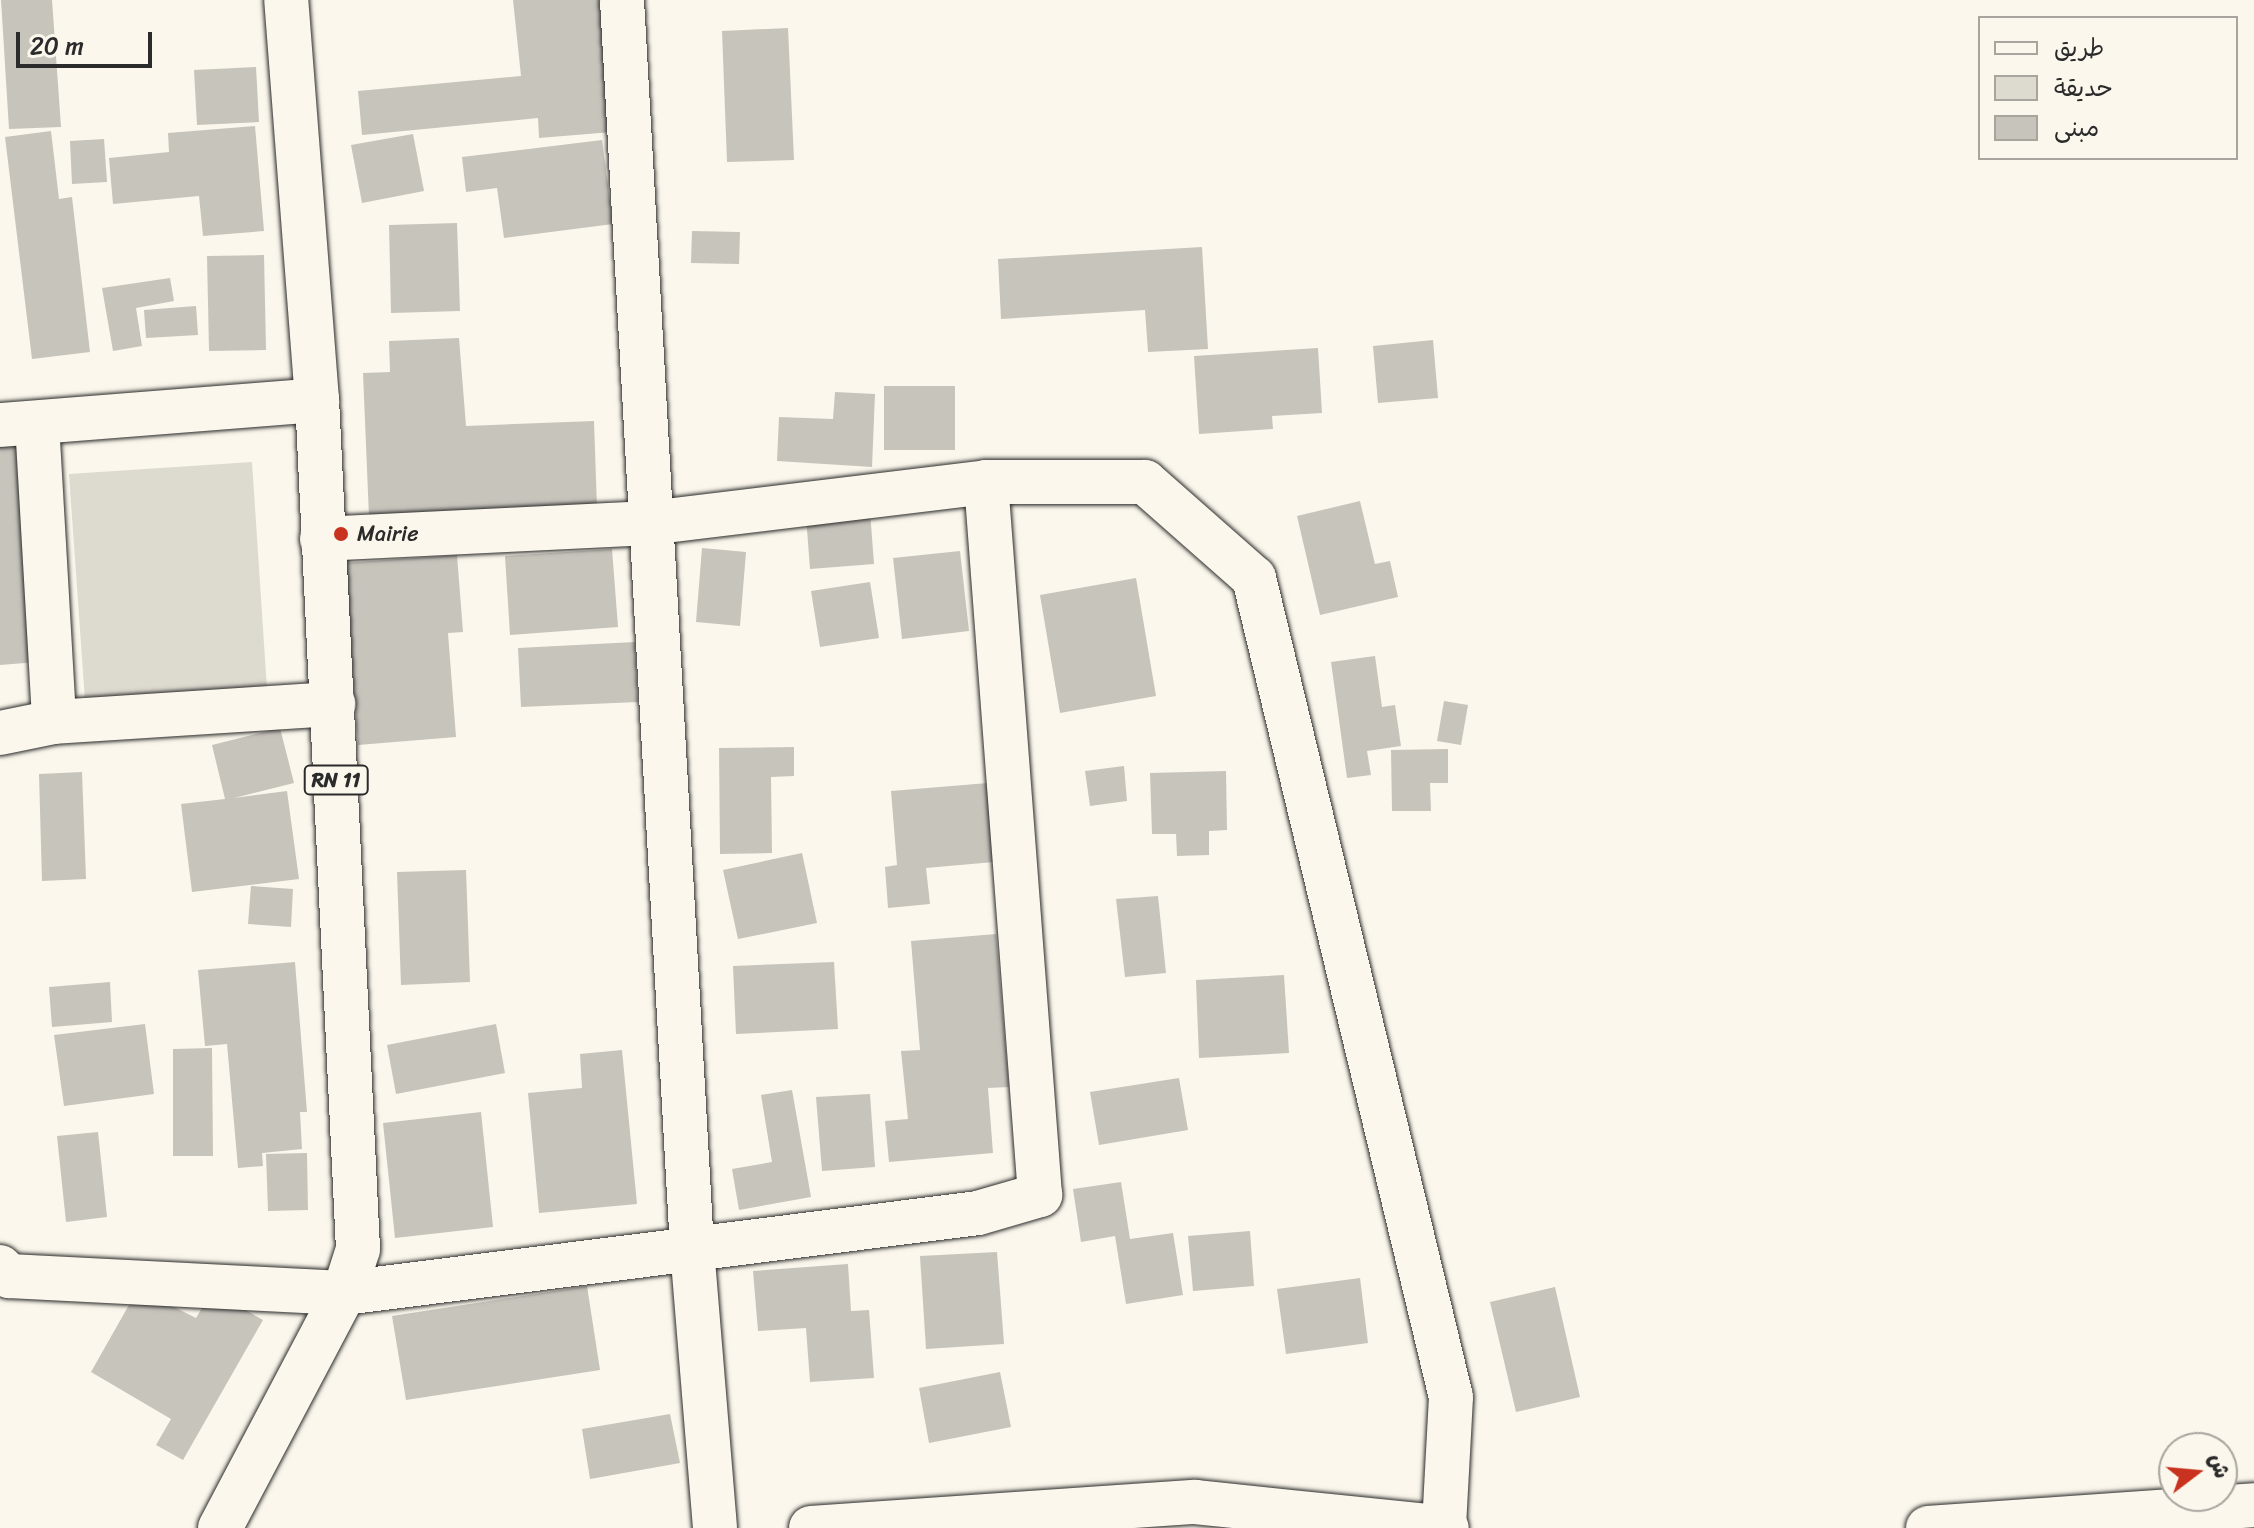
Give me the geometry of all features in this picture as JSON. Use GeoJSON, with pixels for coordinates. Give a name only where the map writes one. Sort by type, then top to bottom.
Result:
{"type":"FeatureCollection","features":[{"type":"Feature","properties":{"kind":"street","name":"RN 11"},"geometry":{"type":"LineString","coordinates":[[220,1528],[344,1293],[358,1249],[317,400],[286,0]]}},
{"type":"Feature","properties":{"kind":"street"},"geometry":{"type":"LineString","coordinates":[[622,0],[692,1248],[715,1528]]}},
{"type":"Feature","properties":{"kind":"street"},"geometry":{"type":"LineString","coordinates":[[54,722],[18,424],[317,400]]}},
{"type":"Feature","properties":{"kind":"street"},"geometry":{"type":"LineString","coordinates":[[0,1267],[9,1276],[344,1293],[978,1213],[1040,1195],[986,482]]}},
{"type":"Feature","properties":{"kind":"street"},"geometry":{"type":"LineString","coordinates":[[322,539],[649,523],[986,482],[1145,482],[1254,578],[1451,1397],[1445,1527],[1195,1502],[811,1528]]}},
{"type":"Feature","properties":{"kind":"street"},"geometry":{"type":"LineString","coordinates":[[0,733],[54,722],[333,704]]}},
{"type":"Feature","properties":{"kind":"street"},"geometry":{"type":"LineString","coordinates":[[1928,1528],[2254,1505]]}},
{"type":"Feature","properties":{"kind":"green space"},"geometry":{"type":"Polygon","coordinates":[[[252,462],[267,689],[85,701],[69,474],[252,462]]]}},
{"type":"Feature","properties":{"kind":"building"},"geometry":{"type":"Polygon","coordinates":[[[1,0],[52,0],[61,127],[9,129],[1,0]]]}},
{"type":"Feature","properties":{"kind":"building"},"geometry":{"type":"Polygon","coordinates":[[[513,0],[599,0],[612,132],[539,138],[538,118],[362,135],[358,91],[521,76],[513,0]]]}},
{"type":"Feature","properties":{"kind":"building"},"geometry":{"type":"Polygon","coordinates":[[[788,28],[794,160],[727,162],[722,31],[788,28]]]}},
{"type":"Feature","properties":{"kind":"building"},"geometry":{"type":"Polygon","coordinates":[[[256,67],[259,122],[197,125],[194,70],[256,67]]]}},
{"type":"Feature","properties":{"kind":"building"},"geometry":{"type":"Polygon","coordinates":[[[255,126],[264,231],[203,236],[199,196],[113,204],[109,158],[169,152],[168,133],[255,126]]]}},
{"type":"Feature","properties":{"kind":"building"},"geometry":{"type":"Polygon","coordinates":[[[51,131],[59,199],[72,197],[90,352],[32,359],[5,137],[51,131]]]}},
{"type":"Feature","properties":{"kind":"building"},"geometry":{"type":"Polygon","coordinates":[[[413,134],[424,191],[362,203],[351,145],[413,134]]]}},
{"type":"Feature","properties":{"kind":"building"},"geometry":{"type":"Polygon","coordinates":[[[104,139],[107,182],[72,184],[70,141],[104,139]]]}},
{"type":"Feature","properties":{"kind":"building"},"geometry":{"type":"Polygon","coordinates":[[[602,140],[613,224],[504,238],[497,188],[466,192],[462,157],[602,140]]]}},
{"type":"Feature","properties":{"kind":"building"},"geometry":{"type":"Polygon","coordinates":[[[457,223],[460,311],[391,313],[389,225],[457,223]]]}},
{"type":"Feature","properties":{"kind":"building"},"geometry":{"type":"Polygon","coordinates":[[[692,231],[740,232],[739,264],[691,263],[692,231]]]}},
{"type":"Feature","properties":{"kind":"building"},"geometry":{"type":"Polygon","coordinates":[[[1202,247],[1208,349],[1148,352],[1145,310],[1001,319],[998,259],[1202,247]]]}},
{"type":"Feature","properties":{"kind":"building"},"geometry":{"type":"Polygon","coordinates":[[[264,255],[266,350],[209,351],[207,256],[264,255]]]}},
{"type":"Feature","properties":{"kind":"building"},"geometry":{"type":"Polygon","coordinates":[[[170,278],[174,301],[136,308],[142,346],[113,351],[102,288],[170,278]]]}},
{"type":"Feature","properties":{"kind":"building"},"geometry":{"type":"Polygon","coordinates":[[[196,306],[198,335],[146,338],[144,310],[196,306]]]}},
{"type":"Feature","properties":{"kind":"building"},"geometry":{"type":"Polygon","coordinates":[[[459,338],[466,426],[594,421],[597,508],[369,517],[363,373],[390,372],[389,341],[459,338]]]}},
{"type":"Feature","properties":{"kind":"building"},"geometry":{"type":"Polygon","coordinates":[[[1433,340],[1438,398],[1378,403],[1373,346],[1433,340]]]}},
{"type":"Feature","properties":{"kind":"building"},"geometry":{"type":"Polygon","coordinates":[[[1318,348],[1322,413],[1272,416],[1273,429],[1199,434],[1194,356],[1318,348]]]}},
{"type":"Feature","properties":{"kind":"building"},"geometry":{"type":"Polygon","coordinates":[[[884,386],[955,386],[955,450],[884,450],[884,386]]]}},
{"type":"Feature","properties":{"kind":"building"},"geometry":{"type":"Polygon","coordinates":[[[835,392],[875,394],[872,467],[777,461],[779,417],[833,419],[835,392]]]}},
{"type":"Feature","properties":{"kind":"building"},"geometry":{"type":"Polygon","coordinates":[[[18,428],[38,662],[0,665],[0,429],[18,428]]]}},
{"type":"Feature","properties":{"kind":"building"},"geometry":{"type":"Polygon","coordinates":[[[1360,501],[1375,564],[1390,561],[1398,597],[1320,615],[1297,516],[1360,501]]]}},
{"type":"Feature","properties":{"kind":"building"},"geometry":{"type":"Polygon","coordinates":[[[870,511],[874,564],[810,569],[806,516],[870,511]]]}},
{"type":"Feature","properties":{"kind":"building"},"geometry":{"type":"Polygon","coordinates":[[[702,548],[746,552],[740,626],[696,622],[702,548]]]}},
{"type":"Feature","properties":{"kind":"building"},"geometry":{"type":"Polygon","coordinates":[[[612,549],[618,627],[510,635],[505,556],[612,549]]]}},
{"type":"Feature","properties":{"kind":"building"},"geometry":{"type":"Polygon","coordinates":[[[960,551],[969,631],[902,639],[893,558],[960,551]]]}},
{"type":"Feature","properties":{"kind":"building"},"geometry":{"type":"Polygon","coordinates":[[[457,555],[463,632],[448,633],[456,737],[358,745],[344,563],[457,555]]]}},
{"type":"Feature","properties":{"kind":"building"},"geometry":{"type":"Polygon","coordinates":[[[1136,578],[1156,696],[1060,713],[1040,595],[1136,578]]]}},
{"type":"Feature","properties":{"kind":"building"},"geometry":{"type":"Polygon","coordinates":[[[870,582],[879,638],[820,647],[811,591],[870,582]]]}},
{"type":"Feature","properties":{"kind":"building"},"geometry":{"type":"Polygon","coordinates":[[[635,642],[638,702],[521,707],[518,648],[635,642]]]}},
{"type":"Feature","properties":{"kind":"building"},"geometry":{"type":"Polygon","coordinates":[[[1375,656],[1382,707],[1395,705],[1401,746],[1367,751],[1371,775],[1347,778],[1331,662],[1375,656]]]}},
{"type":"Feature","properties":{"kind":"building"},"geometry":{"type":"Polygon","coordinates":[[[1444,701],[1468,705],[1461,745],[1437,741],[1444,701]]]}},
{"type":"Feature","properties":{"kind":"building"},"geometry":{"type":"Polygon","coordinates":[[[280,728],[294,783],[234,798],[287,791],[299,879],[192,892],[181,804],[225,799],[212,745],[280,728]]]}},
{"type":"Feature","properties":{"kind":"building"},"geometry":{"type":"Polygon","coordinates":[[[794,747],[794,776],[771,777],[772,853],[720,854],[719,748],[794,747]]]}},
{"type":"Feature","properties":{"kind":"building"},"geometry":{"type":"Polygon","coordinates":[[[1448,749],[1448,783],[1430,783],[1431,811],[1392,811],[1391,750],[1448,749]]]}},
{"type":"Feature","properties":{"kind":"building"},"geometry":{"type":"Polygon","coordinates":[[[1124,766],[1127,801],[1090,806],[1085,771],[1124,766]]]}},
{"type":"Feature","properties":{"kind":"building"},"geometry":{"type":"Polygon","coordinates":[[[1226,771],[1227,830],[1209,831],[1209,855],[1177,856],[1176,834],[1152,834],[1150,773],[1226,771]]]}},
{"type":"Feature","properties":{"kind":"building"},"geometry":{"type":"Polygon","coordinates":[[[82,772],[86,879],[42,881],[39,774],[82,772]]]}},
{"type":"Feature","properties":{"kind":"building"},"geometry":{"type":"Polygon","coordinates":[[[988,783],[994,862],[926,868],[930,904],[888,908],[885,867],[897,865],[891,791],[988,783]]]}},
{"type":"Feature","properties":{"kind":"building"},"geometry":{"type":"Polygon","coordinates":[[[802,853],[817,923],[738,939],[723,870],[802,853]]]}},
{"type":"Feature","properties":{"kind":"building"},"geometry":{"type":"Polygon","coordinates":[[[466,870],[470,982],[401,985],[397,872],[466,870]]]}},
{"type":"Feature","properties":{"kind":"building"},"geometry":{"type":"Polygon","coordinates":[[[251,886],[293,889],[291,927],[248,924],[251,886]]]}},
{"type":"Feature","properties":{"kind":"building"},"geometry":{"type":"Polygon","coordinates":[[[1158,896],[1166,973],[1125,977],[1116,899],[1158,896]]]}},
{"type":"Feature","properties":{"kind":"building"},"geometry":{"type":"Polygon","coordinates":[[[996,934],[1009,1087],[988,1088],[993,1153],[889,1162],[885,1121],[908,1119],[901,1051],[920,1050],[911,941],[996,934]]]}},
{"type":"Feature","properties":{"kind":"building"},"geometry":{"type":"Polygon","coordinates":[[[295,962],[307,1112],[300,1112],[302,1149],[262,1153],[263,1166],[238,1168],[227,1044],[205,1046],[198,970],[295,962]]]}},
{"type":"Feature","properties":{"kind":"building"},"geometry":{"type":"Polygon","coordinates":[[[834,962],[838,1029],[736,1034],[733,966],[834,962]]]}},
{"type":"Feature","properties":{"kind":"building"},"geometry":{"type":"Polygon","coordinates":[[[1284,975],[1289,1053],[1199,1058],[1196,980],[1284,975]]]}},
{"type":"Feature","properties":{"kind":"building"},"geometry":{"type":"Polygon","coordinates":[[[110,982],[112,1022],[52,1027],[49,987],[110,982]]]}},
{"type":"Feature","properties":{"kind":"building"},"geometry":{"type":"Polygon","coordinates":[[[145,1024],[154,1094],[64,1106],[54,1035],[145,1024]]]}},
{"type":"Feature","properties":{"kind":"building"},"geometry":{"type":"Polygon","coordinates":[[[496,1024],[505,1073],[396,1094],[387,1045],[496,1024]]]}},
{"type":"Feature","properties":{"kind":"building"},"geometry":{"type":"Polygon","coordinates":[[[212,1048],[213,1156],[173,1156],[173,1049],[212,1048]]]}},
{"type":"Feature","properties":{"kind":"building"},"geometry":{"type":"Polygon","coordinates":[[[622,1050],[637,1204],[539,1213],[528,1093],[582,1088],[580,1054],[622,1050]]]}},
{"type":"Feature","properties":{"kind":"building"},"geometry":{"type":"Polygon","coordinates":[[[1179,1078],[1188,1130],[1099,1145],[1090,1092],[1179,1078]]]}},
{"type":"Feature","properties":{"kind":"building"},"geometry":{"type":"Polygon","coordinates":[[[792,1090],[811,1197],[739,1210],[732,1169],[772,1162],[761,1095],[792,1090]]]}},
{"type":"Feature","properties":{"kind":"building"},"geometry":{"type":"Polygon","coordinates":[[[870,1094],[875,1167],[822,1171],[816,1097],[870,1094]]]}},
{"type":"Feature","properties":{"kind":"building"},"geometry":{"type":"Polygon","coordinates":[[[481,1112],[493,1227],[395,1238],[383,1123],[481,1112]]]}},
{"type":"Feature","properties":{"kind":"building"},"geometry":{"type":"Polygon","coordinates":[[[98,1132],[107,1217],[66,1222],[57,1136],[98,1132]]]}},
{"type":"Feature","properties":{"kind":"building"},"geometry":{"type":"Polygon","coordinates":[[[307,1153],[308,1210],[268,1211],[266,1154],[307,1153]]]}},
{"type":"Feature","properties":{"kind":"building"},"geometry":{"type":"Polygon","coordinates":[[[1121,1182],[1130,1239],[1173,1233],[1183,1295],[1126,1304],[1115,1236],[1081,1242],[1073,1189],[1121,1182]]]}},
{"type":"Feature","properties":{"kind":"building"},"geometry":{"type":"Polygon","coordinates":[[[1250,1231],[1254,1286],[1193,1291],[1188,1236],[1250,1231]]]}},
{"type":"Feature","properties":{"kind":"building"},"geometry":{"type":"Polygon","coordinates":[[[997,1252],[1004,1344],[926,1349],[920,1256],[997,1252]]]}},
{"type":"Feature","properties":{"kind":"building"},"geometry":{"type":"Polygon","coordinates":[[[848,1264],[851,1311],[869,1310],[874,1378],[810,1382],[806,1328],[758,1331],[753,1271],[848,1264]]]}},
{"type":"Feature","properties":{"kind":"building"},"geometry":{"type":"Polygon","coordinates":[[[1360,1278],[1368,1343],[1286,1354],[1277,1289],[1360,1278]]]}},
{"type":"Feature","properties":{"kind":"building"},"geometry":{"type":"Polygon","coordinates":[[[587,1286],[600,1370],[406,1400],[392,1316],[587,1286]]]}},
{"type":"Feature","properties":{"kind":"building"},"geometry":{"type":"Polygon","coordinates":[[[1555,1287],[1580,1397],[1516,1412],[1490,1302],[1555,1287]]]}},
{"type":"Feature","properties":{"kind":"building"},"geometry":{"type":"Polygon","coordinates":[[[138,1289],[196,1318],[212,1291],[263,1320],[183,1460],[156,1445],[171,1419],[91,1372],[138,1289]]]}},
{"type":"Feature","properties":{"kind":"building"},"geometry":{"type":"Polygon","coordinates":[[[1000,1372],[1011,1427],[929,1443],[919,1388],[1000,1372]]]}},
{"type":"Feature","properties":{"kind":"building"},"geometry":{"type":"Polygon","coordinates":[[[670,1414],[680,1463],[590,1479],[582,1429],[670,1414]]]}},
{"type":"Feature","properties":{"kind":"place","name":"Mairie"},"geometry":{"type":"Point","coordinates":[341,534]}}]}
